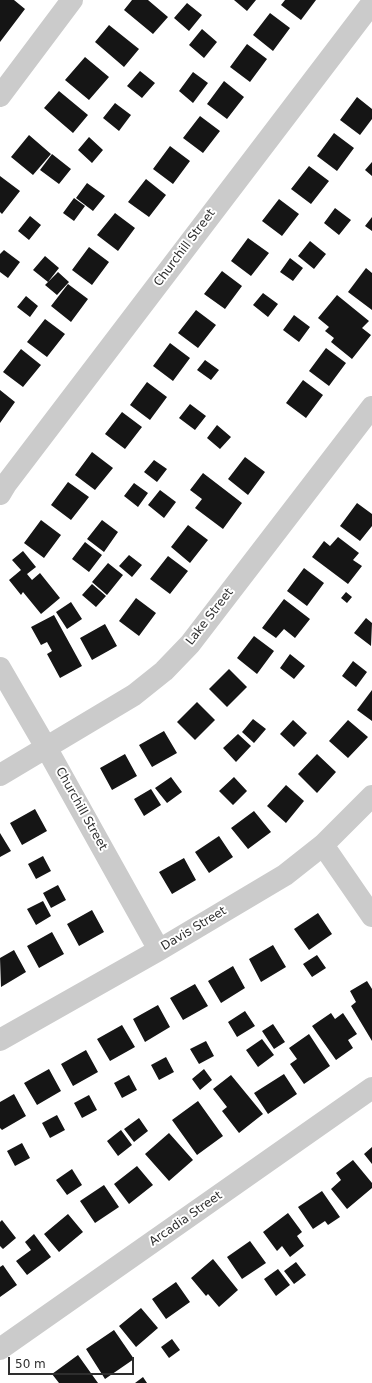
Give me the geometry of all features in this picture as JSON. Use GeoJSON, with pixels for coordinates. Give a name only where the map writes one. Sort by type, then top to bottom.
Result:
{"type":"FeatureCollection","features":[{"type":"Feature","properties":{"kind":"street"},"geometry":{"type":"LineString","coordinates":[[0,96],[72,0]]}},
{"type":"Feature","properties":{"kind":"street","name":"Churchill Street"},"geometry":{"type":"LineString","coordinates":[[0,494],[6,484],[372,3]]}},
{"type":"Feature","properties":{"kind":"street","name":"Lake Street"},"geometry":{"type":"LineString","coordinates":[[0,775],[47,749],[134,695],[164,671],[190,644],[372,407]]}},
{"type":"Feature","properties":{"kind":"street","name":"Churchill Street"},"geometry":{"type":"LineString","coordinates":[[0,668],[159,950]]}},
{"type":"Feature","properties":{"kind":"street","name":"Davis Street"},"geometry":{"type":"LineString","coordinates":[[0,1040],[159,950],[284,875],[323,845],[372,796]]}},
{"type":"Feature","properties":{"kind":"street"},"geometry":{"type":"LineString","coordinates":[[323,845],[372,916]]}},
{"type":"Feature","properties":{"kind":"street","name":"Arcadia Street"},"geometry":{"type":"LineString","coordinates":[[0,1349],[372,1088]]}},
{"type":"Feature","properties":{"kind":"building"},"geometry":{"type":"Polygon","coordinates":[[[0,0],[14,0],[25,9],[0,42],[0,0]]]}},
{"type":"Feature","properties":{"kind":"building"},"geometry":{"type":"Polygon","coordinates":[[[132,0],[148,0],[168,17],[153,34],[124,10],[132,0]]]}},
{"type":"Feature","properties":{"kind":"building"},"geometry":{"type":"Polygon","coordinates":[[[234,0],[256,0],[247,11],[234,0]]]}},
{"type":"Feature","properties":{"kind":"building"},"geometry":{"type":"Polygon","coordinates":[[[285,0],[316,0],[301,20],[281,5],[285,0]]]}},
{"type":"Feature","properties":{"kind":"building"},"geometry":{"type":"Polygon","coordinates":[[[187,3],[202,15],[189,31],[174,18],[187,3]]]}},
{"type":"Feature","properties":{"kind":"building"},"geometry":{"type":"Polygon","coordinates":[[[270,13],[290,28],[273,51],[253,35],[270,13]]]}},
{"type":"Feature","properties":{"kind":"building"},"geometry":{"type":"Polygon","coordinates":[[[109,25],[139,49],[124,67],[95,42],[109,25]]]}},
{"type":"Feature","properties":{"kind":"building"},"geometry":{"type":"Polygon","coordinates":[[[202,29],[217,42],[204,58],[189,45],[202,29]]]}},
{"type":"Feature","properties":{"kind":"building"},"geometry":{"type":"Polygon","coordinates":[[[247,44],[267,59],[250,82],[230,67],[247,44]]]}},
{"type":"Feature","properties":{"kind":"building"},"geometry":{"type":"Polygon","coordinates":[[[85,57],[109,77],[89,100],[65,80],[85,57]]]}},
{"type":"Feature","properties":{"kind":"building"},"geometry":{"type":"Polygon","coordinates":[[[140,71],[155,83],[142,98],[127,86],[140,71]]]}},
{"type":"Feature","properties":{"kind":"building"},"geometry":{"type":"Polygon","coordinates":[[[193,72],[208,83],[193,103],[179,91],[193,72]]]}},
{"type":"Feature","properties":{"kind":"building"},"geometry":{"type":"Polygon","coordinates":[[[224,81],[244,97],[227,119],[207,104],[224,81]]]}},
{"type":"Feature","properties":{"kind":"building"},"geometry":{"type":"Polygon","coordinates":[[[59,91],[88,115],[73,133],[44,108],[59,91]]]}},
{"type":"Feature","properties":{"kind":"building"},"geometry":{"type":"Polygon","coordinates":[[[357,97],[372,109],[372,119],[360,135],[340,120],[357,97]]]}},
{"type":"Feature","properties":{"kind":"building"},"geometry":{"type":"Polygon","coordinates":[[[115,103],[131,115],[119,131],[103,118],[115,103]]]}},
{"type":"Feature","properties":{"kind":"building"},"geometry":{"type":"Polygon","coordinates":[[[200,116],[220,131],[203,153],[183,138],[200,116]]]}},
{"type":"Feature","properties":{"kind":"building"},"geometry":{"type":"Polygon","coordinates":[[[334,133],[354,148],[337,171],[317,156],[334,133]]]}},
{"type":"Feature","properties":{"kind":"building"},"geometry":{"type":"Polygon","coordinates":[[[29,135],[51,154],[33,175],[11,157],[29,135]]]}},
{"type":"Feature","properties":{"kind":"building"},"geometry":{"type":"Polygon","coordinates":[[[89,137],[103,150],[92,163],[78,150],[89,137]]]}},
{"type":"Feature","properties":{"kind":"building"},"geometry":{"type":"Polygon","coordinates":[[[170,146],[190,161],[173,184],[153,169],[170,146]]]}},
{"type":"Feature","properties":{"kind":"building"},"geometry":{"type":"Polygon","coordinates":[[[52,154],[71,169],[59,184],[40,170],[52,154]]]}},
{"type":"Feature","properties":{"kind":"building"},"geometry":{"type":"Polygon","coordinates":[[[372,162],[372,176],[365,170],[372,162]]]}},
{"type":"Feature","properties":{"kind":"building"},"geometry":{"type":"Polygon","coordinates":[[[309,166],[329,181],[311,204],[291,189],[309,166]]]}},
{"type":"Feature","properties":{"kind":"building"},"geometry":{"type":"Polygon","coordinates":[[[0,176],[20,191],[2,214],[0,212],[0,176]]]}},
{"type":"Feature","properties":{"kind":"building"},"geometry":{"type":"Polygon","coordinates":[[[146,179],[166,195],[149,217],[128,202],[146,179]]]}},
{"type":"Feature","properties":{"kind":"building"},"geometry":{"type":"Polygon","coordinates":[[[87,183],[105,196],[93,211],[76,198],[87,183]]]}},
{"type":"Feature","properties":{"kind":"building"},"geometry":{"type":"Polygon","coordinates":[[[74,198],[85,206],[74,221],[63,213],[74,198]]]}},
{"type":"Feature","properties":{"kind":"building"},"geometry":{"type":"Polygon","coordinates":[[[279,199],[299,214],[282,236],[262,221],[279,199]]]}},
{"type":"Feature","properties":{"kind":"building"},"geometry":{"type":"Polygon","coordinates":[[[335,208],[351,220],[339,235],[324,223],[335,208]]]}},
{"type":"Feature","properties":{"kind":"building"},"geometry":{"type":"Polygon","coordinates":[[[115,213],[135,228],[118,251],[97,235],[115,213]]]}},
{"type":"Feature","properties":{"kind":"building"},"geometry":{"type":"Polygon","coordinates":[[[30,216],[41,225],[29,240],[18,231],[30,216]]]}},
{"type":"Feature","properties":{"kind":"building"},"geometry":{"type":"Polygon","coordinates":[[[372,217],[372,231],[365,226],[372,217]]]}},
{"type":"Feature","properties":{"kind":"building"},"geometry":{"type":"Polygon","coordinates":[[[248,238],[269,253],[251,276],[231,261],[248,238]]]}},
{"type":"Feature","properties":{"kind":"building"},"geometry":{"type":"Polygon","coordinates":[[[310,241],[326,254],[314,269],[298,256],[310,241]]]}},
{"type":"Feature","properties":{"kind":"building"},"geometry":{"type":"Polygon","coordinates":[[[89,247],[109,262],[92,285],[72,270],[89,247]]]}},
{"type":"Feature","properties":{"kind":"building"},"geometry":{"type":"Polygon","coordinates":[[[4,250],[20,262],[8,278],[0,272],[0,254],[4,250]]]}},
{"type":"Feature","properties":{"kind":"building"},"geometry":{"type":"Polygon","coordinates":[[[45,256],[59,268],[48,282],[33,270],[45,256]]]}},
{"type":"Feature","properties":{"kind":"building"},"geometry":{"type":"Polygon","coordinates":[[[290,258],[303,268],[293,281],[280,272],[290,258]]]}},
{"type":"Feature","properties":{"kind":"building"},"geometry":{"type":"Polygon","coordinates":[[[366,268],[372,273],[372,310],[348,292],[366,268]]]}},
{"type":"Feature","properties":{"kind":"building"},"geometry":{"type":"Polygon","coordinates":[[[222,271],[242,286],[225,309],[204,294],[222,271]]]}},
{"type":"Feature","properties":{"kind":"building"},"geometry":{"type":"Polygon","coordinates":[[[58,272],[69,282],[57,295],[45,285],[58,272]]]}},
{"type":"Feature","properties":{"kind":"building"},"geometry":{"type":"Polygon","coordinates":[[[68,284],[88,299],[71,322],[51,306],[68,284]]]}},
{"type":"Feature","properties":{"kind":"building"},"geometry":{"type":"Polygon","coordinates":[[[263,293],[278,304],[268,317],[253,305],[263,293]]]}},
{"type":"Feature","properties":{"kind":"building"},"geometry":{"type":"Polygon","coordinates":[[[337,295],[369,321],[362,328],[371,335],[352,359],[331,342],[334,338],[325,331],[329,327],[318,318],[337,295]]]}},
{"type":"Feature","properties":{"kind":"building"},"geometry":{"type":"Polygon","coordinates":[[[26,296],[38,306],[30,317],[17,307],[26,296]]]}},
{"type":"Feature","properties":{"kind":"building"},"geometry":{"type":"Polygon","coordinates":[[[196,310],[216,325],[198,348],[178,333],[196,310]]]}},
{"type":"Feature","properties":{"kind":"building"},"geometry":{"type":"Polygon","coordinates":[[[294,315],[310,327],[299,342],[283,330],[294,315]]]}},
{"type":"Feature","properties":{"kind":"building"},"geometry":{"type":"Polygon","coordinates":[[[45,319],[65,334],[47,357],[27,342],[45,319]]]}},
{"type":"Feature","properties":{"kind":"building"},"geometry":{"type":"Polygon","coordinates":[[[170,343],[190,358],[173,381],[153,366],[170,343]]]}},
{"type":"Feature","properties":{"kind":"building"},"geometry":{"type":"Polygon","coordinates":[[[326,348],[346,363],[329,386],[309,371],[326,348]]]}},
{"type":"Feature","properties":{"kind":"building"},"geometry":{"type":"Polygon","coordinates":[[[21,349],[41,365],[23,387],[3,372],[21,349]]]}},
{"type":"Feature","properties":{"kind":"building"},"geometry":{"type":"Polygon","coordinates":[[[205,360],[219,370],[211,380],[197,370],[205,360]]]}},
{"type":"Feature","properties":{"kind":"building"},"geometry":{"type":"Polygon","coordinates":[[[303,380],[323,395],[306,418],[286,403],[303,380]]]}},
{"type":"Feature","properties":{"kind":"building"},"geometry":{"type":"Polygon","coordinates":[[[147,382],[167,397],[150,420],[130,405],[147,382]]]}},
{"type":"Feature","properties":{"kind":"building"},"geometry":{"type":"Polygon","coordinates":[[[0,390],[15,402],[0,423],[0,390]]]}},
{"type":"Feature","properties":{"kind":"building"},"geometry":{"type":"Polygon","coordinates":[[[190,404],[206,416],[195,430],[179,418],[190,404]]]}},
{"type":"Feature","properties":{"kind":"building"},"geometry":{"type":"Polygon","coordinates":[[[122,412],[142,427],[125,449],[105,434],[122,412]]]}},
{"type":"Feature","properties":{"kind":"building"},"geometry":{"type":"Polygon","coordinates":[[[217,425],[231,437],[220,449],[207,438],[217,425]]]}},
{"type":"Feature","properties":{"kind":"building"},"geometry":{"type":"Polygon","coordinates":[[[92,452],[113,468],[95,490],[75,475],[92,452]]]}},
{"type":"Feature","properties":{"kind":"building"},"geometry":{"type":"Polygon","coordinates":[[[245,457],[265,472],[248,495],[228,479],[245,457]]]}},
{"type":"Feature","properties":{"kind":"building"},"geometry":{"type":"Polygon","coordinates":[[[154,460],[167,469],[157,482],[144,472],[154,460]]]}},
{"type":"Feature","properties":{"kind":"building"},"geometry":{"type":"Polygon","coordinates":[[[203,473],[242,503],[223,529],[195,508],[202,499],[190,490],[203,473]]]}},
{"type":"Feature","properties":{"kind":"building"},"geometry":{"type":"Polygon","coordinates":[[[68,482],[89,497],[71,520],[51,505],[68,482]]]}},
{"type":"Feature","properties":{"kind":"building"},"geometry":{"type":"Polygon","coordinates":[[[134,483],[148,493],[138,507],[124,496],[134,483]]]}},
{"type":"Feature","properties":{"kind":"building"},"geometry":{"type":"Polygon","coordinates":[[[160,490],[176,502],[164,518],[148,505],[160,490]]]}},
{"type":"Feature","properties":{"kind":"building"},"geometry":{"type":"Polygon","coordinates":[[[357,503],[372,514],[372,526],[360,541],[340,526],[357,503]]]}},
{"type":"Feature","properties":{"kind":"building"},"geometry":{"type":"Polygon","coordinates":[[[41,520],[61,535],[44,558],[24,543],[41,520]]]}},
{"type":"Feature","properties":{"kind":"building"},"geometry":{"type":"Polygon","coordinates":[[[102,520],[118,532],[104,552],[87,539],[102,520]]]}},
{"type":"Feature","properties":{"kind":"building"},"geometry":{"type":"Polygon","coordinates":[[[188,525],[208,540],[190,563],[171,547],[188,525]]]}},
{"type":"Feature","properties":{"kind":"building"},"geometry":{"type":"Polygon","coordinates":[[[338,537],[359,553],[353,560],[362,566],[348,584],[312,557],[324,541],[330,546],[338,537]]]}},
{"type":"Feature","properties":{"kind":"building"},"geometry":{"type":"Polygon","coordinates":[[[85,542],[102,555],[89,572],[72,559],[85,542]]]}},
{"type":"Feature","properties":{"kind":"building"},"geometry":{"type":"Polygon","coordinates":[[[23,551],[36,567],[27,574],[32,580],[40,573],[60,598],[41,614],[23,592],[21,595],[9,580],[21,570],[12,560],[23,551]]]}},
{"type":"Feature","properties":{"kind":"building"},"geometry":{"type":"Polygon","coordinates":[[[129,555],[142,565],[132,577],[119,566],[129,555]]]}},
{"type":"Feature","properties":{"kind":"building"},"geometry":{"type":"Polygon","coordinates":[[[168,556],[188,571],[170,594],[150,579],[168,556]]]}},
{"type":"Feature","properties":{"kind":"building"},"geometry":{"type":"Polygon","coordinates":[[[108,563],[123,575],[107,595],[92,582],[108,563]]]}},
{"type":"Feature","properties":{"kind":"building"},"geometry":{"type":"Polygon","coordinates":[[[304,568],[324,583],[307,606],[287,591],[304,568]]]}},
{"type":"Feature","properties":{"kind":"building"},"geometry":{"type":"Polygon","coordinates":[[[92,584],[106,596],[96,607],[82,595],[92,584]]]}},
{"type":"Feature","properties":{"kind":"building"},"geometry":{"type":"Polygon","coordinates":[[[346,592],[352,597],[347,603],[341,598],[346,592]]]}},
{"type":"Feature","properties":{"kind":"building"},"geometry":{"type":"Polygon","coordinates":[[[136,598],[156,613],[139,636],[119,621],[136,598]]]}},
{"type":"Feature","properties":{"kind":"building"},"geometry":{"type":"Polygon","coordinates":[[[284,599],[310,619],[295,638],[284,629],[276,638],[262,628],[284,599]]]}},
{"type":"Feature","properties":{"kind":"building"},"geometry":{"type":"Polygon","coordinates":[[[71,602],[82,619],[67,629],[56,612],[71,602]]]}},
{"type":"Feature","properties":{"kind":"building"},"geometry":{"type":"Polygon","coordinates":[[[54,615],[82,666],[60,678],[47,654],[52,651],[47,642],[41,645],[31,627],[54,615]]]}},
{"type":"Feature","properties":{"kind":"building"},"geometry":{"type":"Polygon","coordinates":[[[366,618],[372,623],[371,646],[354,633],[366,618]]]}},
{"type":"Feature","properties":{"kind":"building"},"geometry":{"type":"Polygon","coordinates":[[[105,624],[117,646],[92,660],[80,638],[105,624]]]}},
{"type":"Feature","properties":{"kind":"building"},"geometry":{"type":"Polygon","coordinates":[[[254,636],[274,651],[257,674],[237,658],[254,636]]]}},
{"type":"Feature","properties":{"kind":"building"},"geometry":{"type":"Polygon","coordinates":[[[290,654],[305,666],[294,679],[280,668],[290,654]]]}},
{"type":"Feature","properties":{"kind":"building"},"geometry":{"type":"Polygon","coordinates":[[[353,661],[367,672],[356,687],[342,676],[353,661]]]}},
{"type":"Feature","properties":{"kind":"building"},"geometry":{"type":"Polygon","coordinates":[[[229,669],[247,687],[227,707],[209,689],[229,669]]]}},
{"type":"Feature","properties":{"kind":"building"},"geometry":{"type":"Polygon","coordinates":[[[372,690],[372,721],[357,710],[372,690]]]}},
{"type":"Feature","properties":{"kind":"building"},"geometry":{"type":"Polygon","coordinates":[[[197,702],[215,720],[195,740],[177,722],[197,702]]]}},
{"type":"Feature","properties":{"kind":"building"},"geometry":{"type":"Polygon","coordinates":[[[253,719],[266,729],[254,743],[242,732],[253,719]]]}},
{"type":"Feature","properties":{"kind":"building"},"geometry":{"type":"Polygon","coordinates":[[[293,720],[307,733],[294,747],[280,734],[293,720]]]}},
{"type":"Feature","properties":{"kind":"building"},"geometry":{"type":"Polygon","coordinates":[[[348,720],[368,737],[348,758],[329,741],[348,720]]]}},
{"type":"Feature","properties":{"kind":"building"},"geometry":{"type":"Polygon","coordinates":[[[164,731],[177,753],[152,767],[139,745],[164,731]]]}},
{"type":"Feature","properties":{"kind":"building"},"geometry":{"type":"Polygon","coordinates":[[[238,734],[251,746],[236,762],[223,748],[238,734]]]}},
{"type":"Feature","properties":{"kind":"building"},"geometry":{"type":"Polygon","coordinates":[[[125,754],[137,776],[112,790],[100,768],[125,754]]]}},
{"type":"Feature","properties":{"kind":"building"},"geometry":{"type":"Polygon","coordinates":[[[317,754],[336,772],[317,793],[298,774],[317,754]]]}},
{"type":"Feature","properties":{"kind":"building"},"geometry":{"type":"Polygon","coordinates":[[[171,777],[182,792],[167,803],[155,788],[171,777]]]}},
{"type":"Feature","properties":{"kind":"building"},"geometry":{"type":"Polygon","coordinates":[[[234,777],[247,791],[233,805],[219,791],[234,777]]]}},
{"type":"Feature","properties":{"kind":"building"},"geometry":{"type":"Polygon","coordinates":[[[286,785],[304,801],[286,823],[267,806],[286,785]]]}},
{"type":"Feature","properties":{"kind":"building"},"geometry":{"type":"Polygon","coordinates":[[[151,789],[161,805],[144,816],[134,799],[151,789]]]}},
{"type":"Feature","properties":{"kind":"building"},"geometry":{"type":"Polygon","coordinates":[[[35,809],[47,831],[22,845],[10,823],[35,809]]]}},
{"type":"Feature","properties":{"kind":"building"},"geometry":{"type":"Polygon","coordinates":[[[254,811],[271,832],[248,849],[231,828],[254,811]]]}},
{"type":"Feature","properties":{"kind":"building"},"geometry":{"type":"Polygon","coordinates":[[[0,833],[11,851],[0,857],[0,833]]]}},
{"type":"Feature","properties":{"kind":"building"},"geometry":{"type":"Polygon","coordinates":[[[219,836],[233,857],[209,873],[195,852],[219,836]]]}},
{"type":"Feature","properties":{"kind":"building"},"geometry":{"type":"Polygon","coordinates":[[[43,856],[51,871],[36,879],[28,864],[43,856]]]}},
{"type":"Feature","properties":{"kind":"building"},"geometry":{"type":"Polygon","coordinates":[[[184,858],[196,880],[172,894],[159,872],[184,858]]]}},
{"type":"Feature","properties":{"kind":"building"},"geometry":{"type":"Polygon","coordinates":[[[58,885],[66,900],[51,908],[43,893],[58,885]]]}},
{"type":"Feature","properties":{"kind":"building"},"geometry":{"type":"Polygon","coordinates":[[[43,901],[51,916],[36,925],[27,909],[43,901]]]}},
{"type":"Feature","properties":{"kind":"building"},"geometry":{"type":"Polygon","coordinates":[[[92,910],[104,932],[79,946],[67,924],[92,910]]]}},
{"type":"Feature","properties":{"kind":"building"},"geometry":{"type":"Polygon","coordinates":[[[318,913],[332,934],[309,950],[294,929],[318,913]]]}},
{"type":"Feature","properties":{"kind":"building"},"geometry":{"type":"Polygon","coordinates":[[[52,932],[64,954],[39,968],[27,946],[52,932]]]}},
{"type":"Feature","properties":{"kind":"building"},"geometry":{"type":"Polygon","coordinates":[[[273,945],[286,967],[261,982],[249,959],[273,945]]]}},
{"type":"Feature","properties":{"kind":"building"},"geometry":{"type":"Polygon","coordinates":[[[14,950],[26,972],[1,987],[0,958],[14,950]]]}},
{"type":"Feature","properties":{"kind":"building"},"geometry":{"type":"Polygon","coordinates":[[[317,955],[326,968],[312,977],[303,964],[317,955]]]}},
{"type":"Feature","properties":{"kind":"building"},"geometry":{"type":"Polygon","coordinates":[[[233,966],[245,988],[221,1003],[208,981],[233,966]]]}},
{"type":"Feature","properties":{"kind":"building"},"geometry":{"type":"Polygon","coordinates":[[[367,981],[372,989],[372,1041],[351,1006],[356,1002],[350,991],[367,981]]]}},
{"type":"Feature","properties":{"kind":"building"},"geometry":{"type":"Polygon","coordinates":[[[195,984],[208,1006],[183,1020],[170,998],[195,984]]]}},
{"type":"Feature","properties":{"kind":"building"},"geometry":{"type":"Polygon","coordinates":[[[158,1005],[170,1027],[145,1042],[133,1019],[158,1005]]]}},
{"type":"Feature","properties":{"kind":"building"},"geometry":{"type":"Polygon","coordinates":[[[245,1011],[255,1026],[237,1037],[228,1022],[245,1011]]]}},
{"type":"Feature","properties":{"kind":"building"},"geometry":{"type":"Polygon","coordinates":[[[331,1013],[335,1019],[343,1013],[357,1034],[348,1040],[353,1048],[336,1060],[312,1026],[331,1013]]]}},
{"type":"Feature","properties":{"kind":"building"},"geometry":{"type":"Polygon","coordinates":[[[273,1024],[285,1042],[274,1049],[262,1031],[273,1024]]]}},
{"type":"Feature","properties":{"kind":"building"},"geometry":{"type":"Polygon","coordinates":[[[122,1025],[135,1047],[110,1061],[97,1039],[122,1025]]]}},
{"type":"Feature","properties":{"kind":"building"},"geometry":{"type":"Polygon","coordinates":[[[309,1034],[330,1066],[304,1084],[290,1064],[297,1059],[289,1048],[309,1034]]]}},
{"type":"Feature","properties":{"kind":"building"},"geometry":{"type":"Polygon","coordinates":[[[262,1039],[274,1055],[258,1067],[246,1050],[262,1039]]]}},
{"type":"Feature","properties":{"kind":"building"},"geometry":{"type":"Polygon","coordinates":[[[206,1041],[214,1056],[199,1064],[190,1049],[206,1041]]]}},
{"type":"Feature","properties":{"kind":"building"},"geometry":{"type":"Polygon","coordinates":[[[86,1050],[98,1072],[73,1086],[61,1064],[86,1050]]]}},
{"type":"Feature","properties":{"kind":"building"},"geometry":{"type":"Polygon","coordinates":[[[166,1057],[174,1072],[159,1080],[151,1065],[166,1057]]]}},
{"type":"Feature","properties":{"kind":"building"},"geometry":{"type":"Polygon","coordinates":[[[49,1069],[61,1091],[37,1105],[24,1083],[49,1069]]]}},
{"type":"Feature","properties":{"kind":"building"},"geometry":{"type":"Polygon","coordinates":[[[204,1069],[212,1080],[200,1090],[192,1079],[204,1069]]]}},
{"type":"Feature","properties":{"kind":"building"},"geometry":{"type":"Polygon","coordinates":[[[284,1074],[297,1094],[268,1114],[254,1093],[284,1074]]]}},
{"type":"Feature","properties":{"kind":"building"},"geometry":{"type":"Polygon","coordinates":[[[129,1075],[137,1090],[122,1098],[114,1083],[129,1075]]]}},
{"type":"Feature","properties":{"kind":"building"},"geometry":{"type":"Polygon","coordinates":[[[231,1075],[263,1114],[239,1133],[222,1111],[227,1107],[213,1089],[231,1075]]]}},
{"type":"Feature","properties":{"kind":"building"},"geometry":{"type":"Polygon","coordinates":[[[14,1094],[26,1116],[2,1130],[0,1128],[0,1102],[14,1094]]]}},
{"type":"Feature","properties":{"kind":"building"},"geometry":{"type":"Polygon","coordinates":[[[89,1095],[97,1110],[82,1118],[74,1103],[89,1095]]]}},
{"type":"Feature","properties":{"kind":"building"},"geometry":{"type":"Polygon","coordinates":[[[198,1101],[223,1136],[197,1155],[172,1120],[198,1101]]]}},
{"type":"Feature","properties":{"kind":"building"},"geometry":{"type":"Polygon","coordinates":[[[57,1115],[65,1130],[50,1138],[42,1123],[57,1115]]]}},
{"type":"Feature","properties":{"kind":"building"},"geometry":{"type":"Polygon","coordinates":[[[139,1118],[148,1131],[134,1142],[124,1129],[139,1118]]]}},
{"type":"Feature","properties":{"kind":"building"},"geometry":{"type":"Polygon","coordinates":[[[121,1130],[132,1145],[118,1156],[107,1141],[121,1130]]]}},
{"type":"Feature","properties":{"kind":"building"},"geometry":{"type":"Polygon","coordinates":[[[169,1133],[193,1160],[169,1181],[145,1154],[169,1133]]]}},
{"type":"Feature","properties":{"kind":"building"},"geometry":{"type":"Polygon","coordinates":[[[22,1143],[30,1158],[15,1166],[7,1151],[22,1143]]]}},
{"type":"Feature","properties":{"kind":"building"},"geometry":{"type":"Polygon","coordinates":[[[372,1147],[372,1164],[364,1154],[372,1147]]]}},
{"type":"Feature","properties":{"kind":"building"},"geometry":{"type":"Polygon","coordinates":[[[353,1160],[372,1183],[372,1188],[347,1209],[331,1189],[341,1180],[336,1173],[353,1160]]]}},
{"type":"Feature","properties":{"kind":"building"},"geometry":{"type":"Polygon","coordinates":[[[137,1166],[153,1185],[129,1204],[114,1184],[137,1166]]]}},
{"type":"Feature","properties":{"kind":"building"},"geometry":{"type":"Polygon","coordinates":[[[72,1169],[82,1185],[67,1195],[56,1180],[72,1169]]]}},
{"type":"Feature","properties":{"kind":"building"},"geometry":{"type":"Polygon","coordinates":[[[104,1185],[119,1207],[95,1223],[80,1201],[104,1185]]]}},
{"type":"Feature","properties":{"kind":"building"},"geometry":{"type":"Polygon","coordinates":[[[322,1191],[340,1217],[328,1225],[325,1221],[313,1229],[298,1207],[322,1191]]]}},
{"type":"Feature","properties":{"kind":"building"},"geometry":{"type":"Polygon","coordinates":[[[288,1213],[302,1232],[297,1236],[304,1246],[290,1257],[282,1246],[277,1251],[263,1232],[288,1213]]]}},
{"type":"Feature","properties":{"kind":"building"},"geometry":{"type":"Polygon","coordinates":[[[68,1214],[83,1232],[59,1252],[44,1234],[68,1214]]]}},
{"type":"Feature","properties":{"kind":"building"},"geometry":{"type":"Polygon","coordinates":[[[2,1220],[16,1238],[3,1249],[0,1246],[0,1222],[2,1220]]]}},
{"type":"Feature","properties":{"kind":"building"},"geometry":{"type":"Polygon","coordinates":[[[34,1234],[51,1257],[27,1275],[16,1261],[31,1250],[25,1242],[34,1234]]]}},
{"type":"Feature","properties":{"kind":"building"},"geometry":{"type":"Polygon","coordinates":[[[250,1241],[266,1263],[242,1279],[227,1257],[250,1241]]]}},
{"type":"Feature","properties":{"kind":"building"},"geometry":{"type":"Polygon","coordinates":[[[213,1259],[238,1290],[219,1307],[208,1294],[206,1296],[191,1278],[213,1259]]]}},
{"type":"Feature","properties":{"kind":"building"},"geometry":{"type":"Polygon","coordinates":[[[296,1262],[306,1275],[294,1284],[284,1271],[296,1262]]]}},
{"type":"Feature","properties":{"kind":"building"},"geometry":{"type":"Polygon","coordinates":[[[3,1265],[17,1285],[0,1297],[0,1267],[3,1265]]]}},
{"type":"Feature","properties":{"kind":"building"},"geometry":{"type":"Polygon","coordinates":[[[278,1269],[290,1285],[276,1296],[264,1279],[278,1269]]]}},
{"type":"Feature","properties":{"kind":"building"},"geometry":{"type":"Polygon","coordinates":[[[176,1282],[190,1302],[166,1319],[152,1299],[176,1282]]]}},
{"type":"Feature","properties":{"kind":"building"},"geometry":{"type":"Polygon","coordinates":[[[141,1308],[158,1328],[136,1347],[119,1326],[141,1308]]]}},
{"type":"Feature","properties":{"kind":"building"},"geometry":{"type":"Polygon","coordinates":[[[114,1330],[134,1359],[105,1379],[86,1349],[114,1330]]]}},
{"type":"Feature","properties":{"kind":"building"},"geometry":{"type":"Polygon","coordinates":[[[172,1339],[180,1350],[169,1358],[161,1347],[172,1339]]]}},
{"type":"Feature","properties":{"kind":"building"},"geometry":{"type":"Polygon","coordinates":[[[78,1355],[98,1383],[59,1383],[52,1374],[78,1355]]]}},
{"type":"Feature","properties":{"kind":"building"},"geometry":{"type":"Polygon","coordinates":[[[143,1377],[147,1383],[135,1383],[143,1377]]]}}]}
